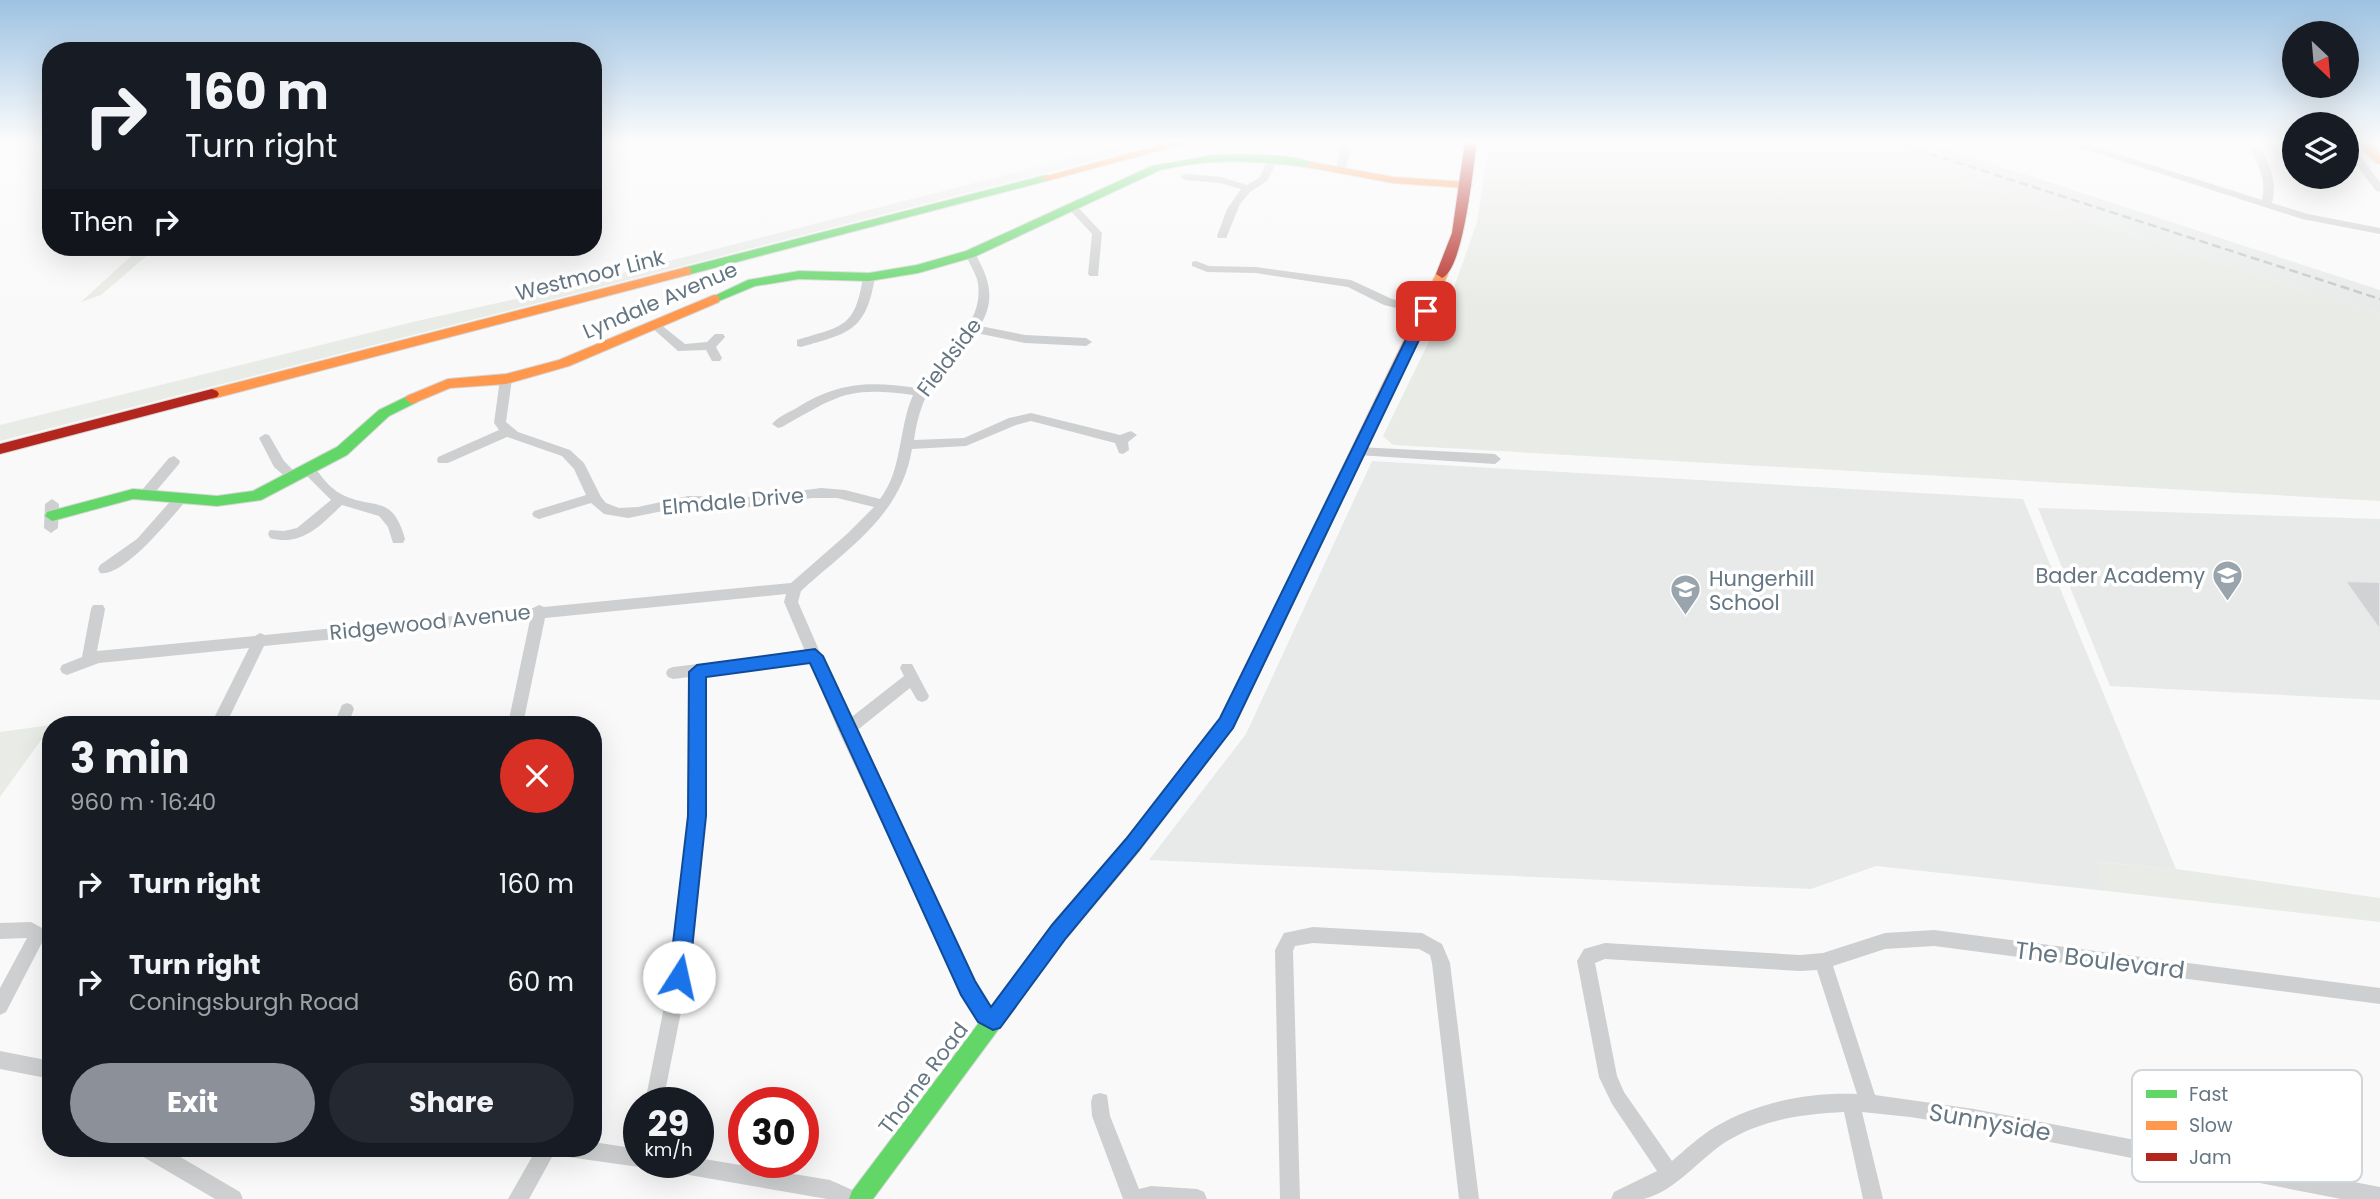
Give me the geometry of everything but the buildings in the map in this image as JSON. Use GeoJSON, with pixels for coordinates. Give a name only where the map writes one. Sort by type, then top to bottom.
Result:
{"type":"FeatureCollection","features":[{"type":"Feature","properties":{"kind":"main road","name":"Westmoor Link"},"geometry":{"type":"LineString","coordinates":[[0,449],[974,197]]}},
{"type":"Feature","properties":{"kind":"main road","name":"Lyndale Avenue"},"geometry":{"type":"LineString","coordinates":[[52,516],[116,497],[148,493],[180,499],[242,499],[271,490],[342,451],[384,413],[432,389],[448,384],[506,379],[564,363],[734,289],[771,279],[799,275],[869,277],[918,269],[971,254],[1094,197]]}},
{"type":"Feature","properties":{"kind":"main road","name":"Thorne Road"},"geometry":{"type":"LineString","coordinates":[[860,1199],[1059,932],[1133,845],[1227,723],[1426,311],[1458,233],[1464,197]]}},
{"type":"Feature","properties":{"kind":"street"},"geometry":{"type":"LineString","coordinates":[[1222,236],[1232,208],[1242,197]]}},
{"type":"Feature","properties":{"kind":"street"},"geometry":{"type":"LineString","coordinates":[[2241,197],[2306,217],[2380,231]]}},
{"type":"Feature","properties":{"kind":"street"},"geometry":{"type":"LineString","coordinates":[[2266,205],[2269,197]]}},
{"type":"Feature","properties":{"kind":"street"},"geometry":{"type":"LineString","coordinates":[[1072,207],[1097,233],[1094,274]]}},
{"type":"Feature","properties":{"kind":"street","name":"Fieldside"},"geometry":{"type":"LineString","coordinates":[[795,587],[884,505],[897,484],[913,409],[920,392],[974,329],[982,314],[985,285],[983,273],[971,254]]}},
{"type":"Feature","properties":{"kind":"street"},"geometry":{"type":"LineString","coordinates":[[1196,264],[1207,269],[1256,270],[1351,284],[1388,302],[1426,311]]}},
{"type":"Feature","properties":{"kind":"street"},"geometry":{"type":"LineString","coordinates":[[802,343],[842,330],[859,319],[865,306],[869,277]]}},
{"type":"Feature","properties":{"kind":"street"},"geometry":{"type":"LineString","coordinates":[[655,324],[682,348],[714,341],[716,358]]}},
{"type":"Feature","properties":{"kind":"street"},"geometry":{"type":"LineString","coordinates":[[974,329],[1025,339],[1086,342]]}},
{"type":"Feature","properties":{"kind":"street"},"geometry":{"type":"LineString","coordinates":[[506,379],[500,423],[513,437],[545,443],[572,457],[581,466],[594,497],[539,514]]}},
{"type":"Feature","properties":{"kind":"street"},"geometry":{"type":"LineString","coordinates":[[778,424],[827,396],[851,388],[876,387],[920,392]]}},
{"type":"Feature","properties":{"kind":"street"},"geometry":{"type":"LineString","coordinates":[[906,445],[966,442],[1013,421],[1031,417],[1125,441]]}},
{"type":"Feature","properties":{"kind":"street"},"geometry":{"type":"LineString","coordinates":[[443,459],[507,432]]}},
{"type":"Feature","properties":{"kind":"street"},"geometry":{"type":"LineString","coordinates":[[265,438],[279,464],[301,473],[340,499],[382,510],[393,521],[398,539]]}},
{"type":"Feature","properties":{"kind":"street"},"geometry":{"type":"LineString","coordinates":[[1358,451],[1495,459]]}},
{"type":"Feature","properties":{"kind":"street"},"geometry":{"type":"LineString","coordinates":[[148,493],[174,461]]}},
{"type":"Feature","properties":{"kind":"street","name":"Elmdale Drive"},"geometry":{"type":"LineString","coordinates":[[594,497],[601,506],[619,513],[646,511],[686,501],[752,502],[819,493],[841,494],[884,505]]}},
{"type":"Feature","properties":{"kind":"street"},"geometry":{"type":"LineString","coordinates":[[105,569],[152,534],[180,499]]}},
{"type":"Feature","properties":{"kind":"street"},"geometry":{"type":"LineString","coordinates":[[275,534],[287,537],[300,533],[340,499]]}},
{"type":"Feature","properties":{"kind":"street"},"geometry":{"type":"LineString","coordinates":[[128,553],[144,558]]}},
{"type":"Feature","properties":{"kind":"street"},"geometry":{"type":"LineString","coordinates":[[795,587],[791,602],[846,730],[968,988],[985,1015],[993,1021]]}},
{"type":"Feature","properties":{"kind":"street","name":"Ridgewood Avenue"},"geometry":{"type":"LineString","coordinates":[[67,669],[89,658],[795,587]]}},
{"type":"Feature","properties":{"kind":"street"},"geometry":{"type":"LineString","coordinates":[[89,658],[98,609]]}},
{"type":"Feature","properties":{"kind":"street"},"geometry":{"type":"LineString","coordinates":[[518,716],[539,611]]}},
{"type":"Feature","properties":{"kind":"street"},"geometry":{"type":"LineString","coordinates":[[223,716],[260,639]]}},
{"type":"Feature","properties":{"kind":"street"},"geometry":{"type":"LineString","coordinates":[[673,673],[815,656]]}},
{"type":"Feature","properties":{"kind":"street"},"geometry":{"type":"LineString","coordinates":[[657,1087],[684,952],[694,858],[697,672]]}},
{"type":"Feature","properties":{"kind":"street"},"geometry":{"type":"LineString","coordinates":[[846,730],[910,673],[922,696]]}},
{"type":"Feature","properties":{"kind":"street"},"geometry":{"type":"LineString","coordinates":[[344,716],[347,709]]}},
{"type":"Feature","properties":{"kind":"street"},"geometry":{"type":"LineString","coordinates":[[0,931],[31,930],[38,935],[0,1006]]}},
{"type":"Feature","properties":{"kind":"street"},"geometry":{"type":"LineString","coordinates":[[1290,1199],[1284,950],[1290,939],[1312,935],[1422,941],[1436,950],[1441,964],[1469,1199]]}},
{"type":"Feature","properties":{"kind":"street","name":"The Boulevard"},"geometry":{"type":"LineString","coordinates":[[1670,1174],[1618,1098],[1608,1077],[1586,961],[1590,955],[1605,951],[1800,963],[1823,961],[1885,941],[1934,938],[2380,996]]}},
{"type":"Feature","properties":{"kind":"street"},"geometry":{"type":"LineString","coordinates":[[1823,961],[1860,1103],[1873,1199]]}},
{"type":"Feature","properties":{"kind":"street"},"geometry":{"type":"LineString","coordinates":[[0,1060],[42,1068]]}},
{"type":"Feature","properties":{"kind":"street"},"geometry":{"type":"LineString","coordinates":[[1100,1102],[1101,1116],[1133,1199],[1152,1196],[1198,1199]]}},
{"type":"Feature","properties":{"kind":"street","name":"Sunnyside"},"geometry":{"type":"LineString","coordinates":[[1621,1199],[1670,1174],[1720,1135],[1761,1114],[1785,1106],[1860,1103],[1962,1116],[2132,1149]]}},
{"type":"Feature","properties":{"kind":"street"},"geometry":{"type":"LineString","coordinates":[[602,1152],[623,1155]]}},
{"type":"Feature","properties":{"kind":"street"},"geometry":{"type":"LineString","coordinates":[[162,1157],[233,1199]]}},
{"type":"Feature","properties":{"kind":"street"},"geometry":{"type":"LineString","coordinates":[[518,1199],[543,1157]]}},
{"type":"Feature","properties":{"kind":"street"},"geometry":{"type":"LineString","coordinates":[[714,1170],[830,1190],[850,1199]]}},
{"type":"Feature","properties":{"kind":"street","name":"Sunnyside"},"geometry":{"type":"LineString","coordinates":[[2303,1182],[2380,1197]]}},
{"type":"Feature","properties":{"kind":"shaded area"},"geometry":{"type":"Polygon","coordinates":[[[919,197],[952,197],[0,441],[0,425],[417,321],[552,291],[919,197]]]}},
{"type":"Feature","properties":{"kind":"shaded area"},"geometry":{"type":"Polygon","coordinates":[[[1481,197],[2016,197],[2380,313],[2380,501],[1393,445],[1383,436],[1451,296],[1477,222],[1481,197]]]}},
{"type":"Feature","properties":{"kind":"shaded area"},"geometry":{"type":"Polygon","coordinates":[[[2016,197],[2094,197],[2380,290],[2380,313],[2016,197]]]}},
{"type":"Feature","properties":{"kind":"shaded area"},"geometry":{"type":"Polygon","coordinates":[[[131,256],[146,256],[101,295],[81,302],[131,256]]]}},
{"type":"Feature","properties":{"kind":"shaded area","name":"Hungerhill School"},"geometry":{"type":"Polygon","coordinates":[[[1372,461],[2023,499],[2176,869],[2097,862],[2107,891],[1876,866],[1811,889],[1149,860],[1246,734],[1372,461]]]}},
{"type":"Feature","properties":{"kind":"shaded area","name":"Bader Academy"},"geometry":{"type":"Polygon","coordinates":[[[2038,508],[2380,519],[2380,700],[2110,686],[2038,508]]]}},
{"type":"Feature","properties":{"kind":"shaded area"},"geometry":{"type":"Polygon","coordinates":[[[42,726],[42,739],[0,797],[0,732],[42,726]]]}},
{"type":"Feature","properties":{"kind":"shaded area"},"geometry":{"type":"Polygon","coordinates":[[[2096,862],[2176,869],[2380,898],[2380,922],[2107,891],[2096,862]]]}},
{"type":"Feature","properties":{"kind":"railway"},"geometry":{"type":"LineString","coordinates":[[2064,197],[2380,299]]}},
{"type":"Feature","properties":{"kind":"traffic: fast"},"geometry":{"type":"LineString","coordinates":[[687,271],[973,197]]}},
{"type":"Feature","properties":{"kind":"traffic: fast"},"geometry":{"type":"LineString","coordinates":[[714,299],[752,283],[799,275],[869,277],[918,269],[970,254],[1093,197]]}},
{"type":"Feature","properties":{"kind":"traffic: fast"},"geometry":{"type":"LineString","coordinates":[[52,516],[133,494],[217,501],[256,496],[342,451],[384,413],[412,399]]}},
{"type":"Feature","properties":{"kind":"traffic: fast"},"geometry":{"type":"LineString","coordinates":[[860,1199],[1059,932],[1133,845],[1227,723],[1255,665]]}},
{"type":"Feature","properties":{"kind":"traffic: slow"},"geometry":{"type":"LineString","coordinates":[[212,394],[687,271]]}},
{"type":"Feature","properties":{"kind":"traffic: slow"},"geometry":{"type":"LineString","coordinates":[[1255,665],[1442,274]]}},
{"type":"Feature","properties":{"kind":"traffic: slow"},"geometry":{"type":"LineString","coordinates":[[412,399],[448,384],[506,379],[564,363],[714,299]]}},
{"type":"Feature","properties":{"kind":"traffic: jam"},"geometry":{"type":"LineString","coordinates":[[1442,274],[1458,233],[1463,197]]}},
{"type":"Feature","properties":{"kind":"traffic: jam"},"geometry":{"type":"LineString","coordinates":[[0,449],[212,394]]}},
{"type":"Feature","properties":{"kind":"place","name":"Bader Academy"},"geometry":{"type":"Point","coordinates":[2228,602]}},
{"type":"Feature","properties":{"kind":"place","name":"Hungerhill School"},"geometry":{"type":"Point","coordinates":[1686,617]}},
{"type":"Feature","properties":{"kind":"route"},"geometry":{"type":"LineString","coordinates":[[679,977],[684,952],[697,816],[697,672],[815,656],[846,730],[968,988],[985,1015],[993,1021],[1059,932],[1133,845],[1227,723],[1426,311]]}}]}
